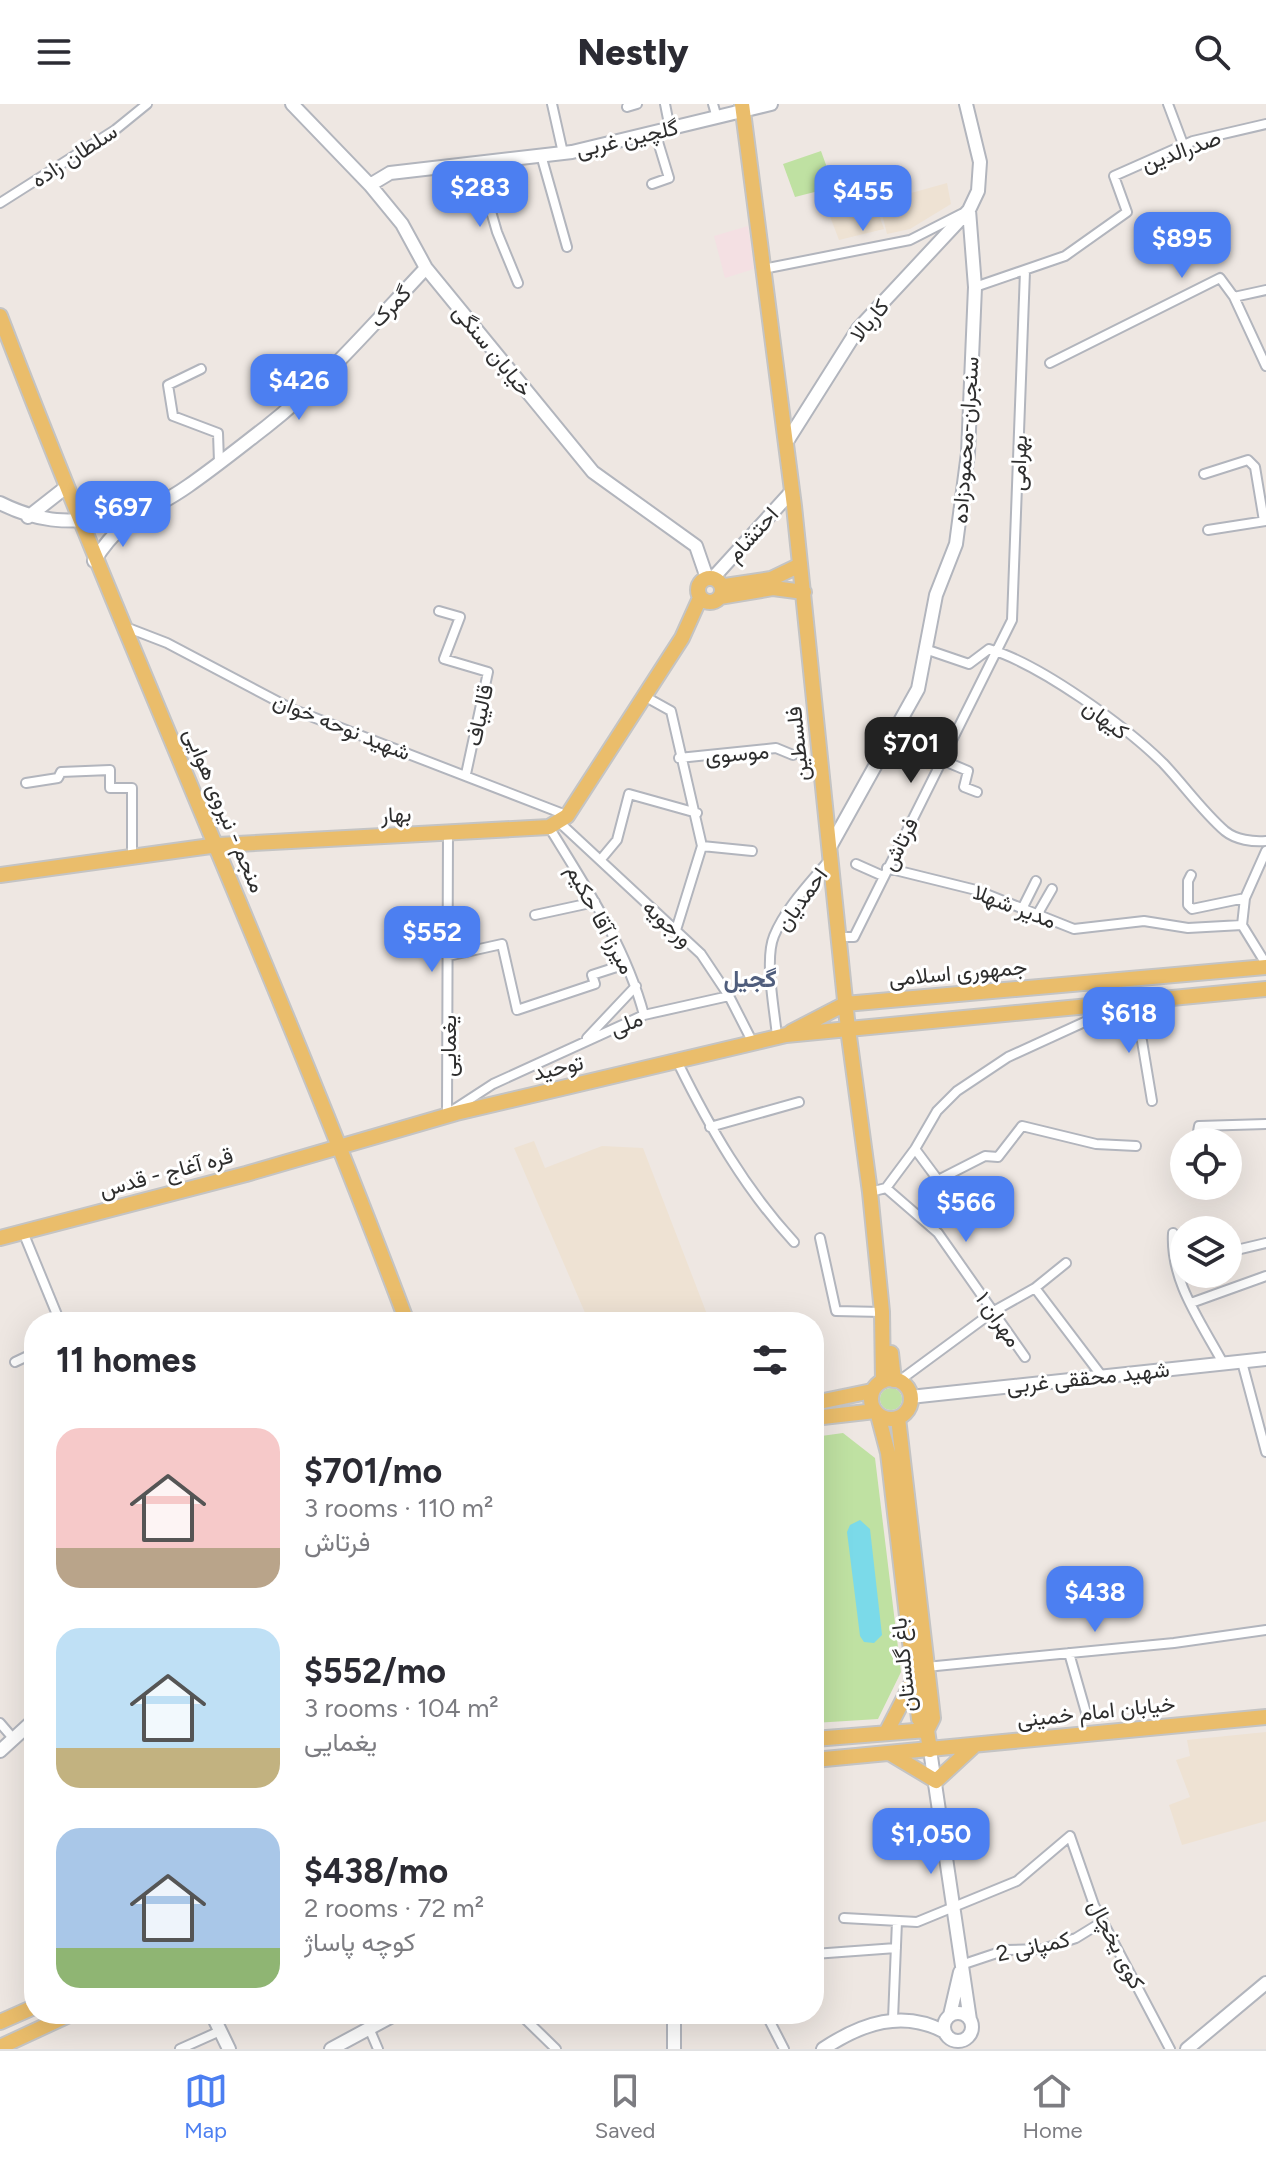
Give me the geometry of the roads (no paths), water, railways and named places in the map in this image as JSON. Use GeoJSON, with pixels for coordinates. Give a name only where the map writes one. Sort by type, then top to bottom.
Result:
{"type":"FeatureCollection","features":[{"type":"Feature","properties":{"kind":"main road","name":"فلسطین"},"geometry":{"type":"LineString","coordinates":[[742,108],[804,592],[838,937],[878,1191],[887,1383]]}},
{"type":"Feature","properties":{"kind":"main road","name":"منجم - نیروی هوایی"},"geometry":{"type":"LineString","coordinates":[[0,316],[4,336],[94,561],[218,845],[342,1148],[403,1312]]}},
{"type":"Feature","properties":{"kind":"main road"},"geometry":{"type":"LineString","coordinates":[[558,822],[712,590],[771,579],[800,565]]}},
{"type":"Feature","properties":{"kind":"main road"},"geometry":{"type":"LineString","coordinates":[[712,590],[773,588],[804,592]]}},
{"type":"Feature","properties":{"kind":"main road","name":"بهار"},"geometry":{"type":"LineString","coordinates":[[0,875],[218,845],[448,833],[558,822]]}},
{"type":"Feature","properties":{"kind":"main road","name":"جمهوری اسلامی"},"geometry":{"type":"LineString","coordinates":[[849,1003],[1266,966]]}},
{"type":"Feature","properties":{"kind":"main road"},"geometry":{"type":"LineString","coordinates":[[782,1036],[1266,989]]}},
{"type":"Feature","properties":{"kind":"main road"},"geometry":{"type":"LineString","coordinates":[[782,1036],[849,1003]]}},
{"type":"Feature","properties":{"kind":"main road","name":"توحید"},"geometry":{"type":"LineString","coordinates":[[342,1148],[447,1115],[678,1063],[782,1036]]}},
{"type":"Feature","properties":{"kind":"main road","name":"قره آغاج - قدس"},"geometry":{"type":"LineString","coordinates":[[0,1238],[342,1148]]}},
{"type":"Feature","properties":{"kind":"main road","name":"فلسطین"},"geometry":{"type":"LineString","coordinates":[[878,1191],[887,1383]]}},
{"type":"Feature","properties":{"kind":"main road"},"geometry":{"type":"LineString","coordinates":[[824,1400],[887,1383],[907,1387],[910,1397],[906,1412],[898,1418],[876,1413],[824,1417]]}},
{"type":"Feature","properties":{"kind":"main road","name":"باغ گلستان"},"geometry":{"type":"LineString","coordinates":[[887,1383],[876,1413],[888,1453],[920,1672]]}},
{"type":"Feature","properties":{"kind":"main road","name":"باغ گلستان"},"geometry":{"type":"LineString","coordinates":[[898,1418],[920,1672],[919,1719],[927,1730],[930,1750]]}},
{"type":"Feature","properties":{"kind":"main road"},"geometry":{"type":"LineString","coordinates":[[886,1733],[920,1672]]}},
{"type":"Feature","properties":{"kind":"main road","name":"خیابان امام خمینی"},"geometry":{"type":"LineString","coordinates":[[824,1759],[1266,1717]]}},
{"type":"Feature","properties":{"kind":"main road"},"geometry":{"type":"LineString","coordinates":[[824,1738],[927,1730]]}},
{"type":"Feature","properties":{"kind":"main road"},"geometry":{"type":"LineString","coordinates":[[890,1753],[936,1781],[975,1745]]}},
{"type":"Feature","properties":{"kind":"main road"},"geometry":{"type":"LineString","coordinates":[[0,2022],[24,2011]]}},
{"type":"Feature","properties":{"kind":"main road"},"geometry":{"type":"LineString","coordinates":[[0,2047],[49,2024]]}},
{"type":"Feature","properties":{"kind":"street","name":"سلطان زاده"},"geometry":{"type":"LineString","coordinates":[[0,203],[115,130],[147,104]]}},
{"type":"Feature","properties":{"kind":"street","name":"خیابان سنگی"},"geometry":{"type":"LineString","coordinates":[[292,104],[370,185],[402,224],[426,268],[593,472],[696,546],[712,590]]}},
{"type":"Feature","properties":{"kind":"street"},"geometry":{"type":"LineString","coordinates":[[552,104],[563,153]]}},
{"type":"Feature","properties":{"kind":"street"},"geometry":{"type":"LineString","coordinates":[[627,107],[637,104]]}},
{"type":"Feature","properties":{"kind":"street"},"geometry":{"type":"LineString","coordinates":[[665,104],[670,129]]}},
{"type":"Feature","properties":{"kind":"street"},"geometry":{"type":"LineString","coordinates":[[713,104],[717,118]]}},
{"type":"Feature","properties":{"kind":"street","name":"گلچین غربی"},"geometry":{"type":"LineString","coordinates":[[370,185],[390,173],[563,153],[717,118],[742,108],[771,104]]}},
{"type":"Feature","properties":{"kind":"street","name":"سنجران-محمودزاده"},"geometry":{"type":"LineString","coordinates":[[830,852],[918,689],[936,595],[953,557],[968,453],[975,287],[969,210],[978,191],[980,162],[966,104]]}},
{"type":"Feature","properties":{"kind":"street"},"geometry":{"type":"LineString","coordinates":[[1168,104],[1183,144]]}},
{"type":"Feature","properties":{"kind":"street","name":"صدرالدین"},"geometry":{"type":"LineString","coordinates":[[975,287],[1065,256],[1127,212],[1114,176],[1183,144],[1266,124]]}},
{"type":"Feature","properties":{"kind":"street"},"geometry":{"type":"LineString","coordinates":[[652,184],[669,178],[655,132]]}},
{"type":"Feature","properties":{"kind":"street"},"geometry":{"type":"LineString","coordinates":[[541,155],[567,247]]}},
{"type":"Feature","properties":{"kind":"street"},"geometry":{"type":"LineString","coordinates":[[477,163],[497,232],[518,283]]}},
{"type":"Feature","properties":{"kind":"street"},"geometry":{"type":"LineString","coordinates":[[763,269],[910,240],[969,210]]}},
{"type":"Feature","properties":{"kind":"street","name":"کاربالا"},"geometry":{"type":"LineString","coordinates":[[786,443],[858,329],[969,210]]}},
{"type":"Feature","properties":{"kind":"street","name":"گمرک"},"geometry":{"type":"LineString","coordinates":[[94,561],[108,539],[127,519],[186,488],[316,384],[426,268]]}},
{"type":"Feature","properties":{"kind":"street","name":"بهرامی"},"geometry":{"type":"LineString","coordinates":[[994,651],[1012,620],[1025,271]]}},
{"type":"Feature","properties":{"kind":"street"},"geometry":{"type":"LineString","coordinates":[[1050,363],[1220,278],[1234,297],[1264,365]]}},
{"type":"Feature","properties":{"kind":"street"},"geometry":{"type":"LineString","coordinates":[[1234,297],[1266,290]]}},
{"type":"Feature","properties":{"kind":"street"},"geometry":{"type":"LineString","coordinates":[[201,369],[168,385],[173,416],[218,433],[219,462]]}},
{"type":"Feature","properties":{"kind":"street"},"geometry":{"type":"LineString","coordinates":[[1204,474],[1248,460],[1255,467],[1265,521],[1208,530]]}},
{"type":"Feature","properties":{"kind":"street"},"geometry":{"type":"LineString","coordinates":[[28,517],[65,488]]}},
{"type":"Feature","properties":{"kind":"street","name":"احتشام"},"geometry":{"type":"LineString","coordinates":[[712,590],[792,491]]}},
{"type":"Feature","properties":{"kind":"street","name":"گمرک"},"geometry":{"type":"LineString","coordinates":[[0,503],[28,517],[64,524],[77,519],[127,519]]}},
{"type":"Feature","properties":{"kind":"street","name":"قالیباف"},"geometry":{"type":"LineString","coordinates":[[439,611],[460,617],[444,659],[488,672],[466,774]]}},
{"type":"Feature","properties":{"kind":"street","name":"شهید نوحه خوان"},"geometry":{"type":"LineString","coordinates":[[122,626],[167,643],[292,709],[356,736],[466,774],[558,822]]}},
{"type":"Feature","properties":{"kind":"street"},"geometry":{"type":"LineString","coordinates":[[925,649],[969,664],[989,649],[994,651]]}},
{"type":"Feature","properties":{"kind":"street","name":"فرتاش"},"geometry":{"type":"LineString","coordinates":[[838,937],[854,937],[994,651]]}},
{"type":"Feature","properties":{"kind":"street","name":"کیهان"},"geometry":{"type":"LineString","coordinates":[[994,651],[1093,707],[1161,761],[1227,833],[1251,842],[1266,841]]}},
{"type":"Feature","properties":{"kind":"street","name":"موسوی"},"geometry":{"type":"LineString","coordinates":[[644,696],[671,711],[679,758],[697,813],[702,846],[676,930]]}},
{"type":"Feature","properties":{"kind":"street","name":"موسوی"},"geometry":{"type":"LineString","coordinates":[[679,758],[776,748],[793,755]]}},
{"type":"Feature","properties":{"kind":"street"},"geometry":{"type":"LineString","coordinates":[[942,760],[968,771],[964,787],[977,792]]}},
{"type":"Feature","properties":{"kind":"street"},"geometry":{"type":"LineString","coordinates":[[26,783],[58,778],[61,772],[110,770],[110,788],[132,788],[132,855]]}},
{"type":"Feature","properties":{"kind":"street"},"geometry":{"type":"LineString","coordinates":[[602,858],[617,840],[629,794],[697,813]]}},
{"type":"Feature","properties":{"kind":"street","name":"ورجویه"},"geometry":{"type":"LineString","coordinates":[[558,822],[602,858],[701,954],[729,996],[753,1043]]}},
{"type":"Feature","properties":{"kind":"street","name":"میرزا آقا حکیم"},"geometry":{"type":"LineString","coordinates":[[558,822],[636,986],[644,1015]]}},
{"type":"Feature","properties":{"kind":"street","name":"یغمایی"},"geometry":{"type":"LineString","coordinates":[[447,1115],[448,833]]}},
{"type":"Feature","properties":{"kind":"street"},"geometry":{"type":"LineString","coordinates":[[702,846],[752,851]]}},
{"type":"Feature","properties":{"kind":"street"},"geometry":{"type":"LineString","coordinates":[[1266,851],[1264,863],[1245,898],[1242,925],[1266,966]]}},
{"type":"Feature","properties":{"kind":"street","name":"احمدیان"},"geometry":{"type":"LineString","coordinates":[[782,1036],[771,955],[774,937],[830,852]]}},
{"type":"Feature","properties":{"kind":"street","name":"مدیر شهلا"},"geometry":{"type":"LineString","coordinates":[[856,864],[976,890],[1074,929],[1144,921],[1188,928],[1242,925]]}},
{"type":"Feature","properties":{"kind":"street"},"geometry":{"type":"LineString","coordinates":[[1191,875],[1188,905],[1192,909],[1245,898]]}},
{"type":"Feature","properties":{"kind":"street"},"geometry":{"type":"LineString","coordinates":[[1022,909],[1036,881]]}},
{"type":"Feature","properties":{"kind":"street"},"geometry":{"type":"LineString","coordinates":[[1037,915],[1052,889]]}},
{"type":"Feature","properties":{"kind":"street"},"geometry":{"type":"LineString","coordinates":[[535,915],[595,902]]}},
{"type":"Feature","properties":{"kind":"street"},"geometry":{"type":"LineString","coordinates":[[448,956],[502,944],[517,1010],[595,984],[592,975],[626,964]]}},
{"type":"Feature","properties":{"kind":"street"},"geometry":{"type":"LineString","coordinates":[[584,1041],[636,986]]}},
{"type":"Feature","properties":{"kind":"street","name":"ملی"},"geometry":{"type":"LineString","coordinates":[[447,1115],[493,1084],[644,1015],[729,996]]}},
{"type":"Feature","properties":{"kind":"street"},"geometry":{"type":"LineString","coordinates":[[878,1191],[915,1149],[937,1111],[975,1077],[1008,1057],[1126,1003],[1142,1041],[1152,1101]]}},
{"type":"Feature","properties":{"kind":"street"},"geometry":{"type":"LineString","coordinates":[[678,1063],[710,1127],[767,1212],[794,1242]]}},
{"type":"Feature","properties":{"kind":"street"},"geometry":{"type":"LineString","coordinates":[[710,1127],[799,1102]]}},
{"type":"Feature","properties":{"kind":"street"},"geometry":{"type":"LineString","coordinates":[[1199,1128],[1266,1124]]}},
{"type":"Feature","properties":{"kind":"street"},"geometry":{"type":"LineString","coordinates":[[915,1149],[938,1180],[985,1156],[998,1157],[1022,1126],[1096,1144],[1136,1146]]}},
{"type":"Feature","properties":{"kind":"street","name":"مهران ۱"},"geometry":{"type":"LineString","coordinates":[[878,1191],[938,1233],[1025,1357]]}},
{"type":"Feature","properties":{"kind":"street"},"geometry":{"type":"LineString","coordinates":[[23,1232],[56,1312]]}},
{"type":"Feature","properties":{"kind":"street"},"geometry":{"type":"LineString","coordinates":[[820,1238],[836,1311],[882,1312]]}},
{"type":"Feature","properties":{"kind":"street"},"geometry":{"type":"LineString","coordinates":[[1242,1249],[1266,1243]]}},
{"type":"Feature","properties":{"kind":"street"},"geometry":{"type":"LineString","coordinates":[[887,1383],[994,1311],[1035,1288],[1066,1263]]}},
{"type":"Feature","properties":{"kind":"street"},"geometry":{"type":"LineString","coordinates":[[1191,1303],[1266,1276]]}},
{"type":"Feature","properties":{"kind":"street"},"geometry":{"type":"LineString","coordinates":[[1035,1288],[1101,1375]]}},
{"type":"Feature","properties":{"kind":"street"},"geometry":{"type":"LineString","coordinates":[[1185,1288],[1223,1363]]}},
{"type":"Feature","properties":{"kind":"street"},"geometry":{"type":"LineString","coordinates":[[15,1362],[24,1358]]}},
{"type":"Feature","properties":{"kind":"street","name":"شهید محققی غربی"},"geometry":{"type":"LineString","coordinates":[[910,1397],[1266,1359]]}},
{"type":"Feature","properties":{"kind":"street"},"geometry":{"type":"LineString","coordinates":[[1242,1362],[1266,1452]]}},
{"type":"Feature","properties":{"kind":"street"},"geometry":{"type":"LineString","coordinates":[[920,1672],[1266,1630]]}},
{"type":"Feature","properties":{"kind":"street"},"geometry":{"type":"LineString","coordinates":[[1069,1653],[1087,1716]]}},
{"type":"Feature","properties":{"kind":"street"},"geometry":{"type":"LineString","coordinates":[[0,1723],[12,1737]]}},
{"type":"Feature","properties":{"kind":"street"},"geometry":{"type":"LineString","coordinates":[[0,1751],[24,1728]]}},
{"type":"Feature","properties":{"kind":"street"},"geometry":{"type":"LineString","coordinates":[[930,1750],[974,2049]]}},
{"type":"Feature","properties":{"kind":"street","name":"کوی یخچال"},"geometry":{"type":"LineString","coordinates":[[954,1909],[1017,1881],[1070,1836],[1102,1922],[1170,2049]]}},
{"type":"Feature","properties":{"kind":"street"},"geometry":{"type":"LineString","coordinates":[[844,1918],[917,1922],[954,1909]]}},
{"type":"Feature","properties":{"kind":"street"},"geometry":{"type":"LineString","coordinates":[[893,2019],[897,1921]]}},
{"type":"Feature","properties":{"kind":"street","name":"کمپانی 2"},"geometry":{"type":"LineString","coordinates":[[961,1965],[1006,1950],[1043,1949],[1076,1938],[1102,1922]]}},
{"type":"Feature","properties":{"kind":"street"},"geometry":{"type":"LineString","coordinates":[[824,1953],[896,1948]]}},
{"type":"Feature","properties":{"kind":"street"},"geometry":{"type":"LineString","coordinates":[[950,2040],[944,2023],[950,2015],[961,1965]]}},
{"type":"Feature","properties":{"kind":"street"},"geometry":{"type":"LineString","coordinates":[[1187,2049],[1266,1983]]}},
{"type":"Feature","properties":{"kind":"street"},"geometry":{"type":"LineString","coordinates":[[950,2015],[958,2013],[970,2025]]}},
{"type":"Feature","properties":{"kind":"street"},"geometry":{"type":"LineString","coordinates":[[823,2049],[845,2036],[893,2019],[925,2021],[950,2040],[963,2039],[970,2025]]}},
{"type":"Feature","properties":{"kind":"street"},"geometry":{"type":"LineString","coordinates":[[217,2024],[229,2049]]}},
{"type":"Feature","properties":{"kind":"street"},"geometry":{"type":"LineString","coordinates":[[331,2049],[377,2024]]}},
{"type":"Feature","properties":{"kind":"street"},"geometry":{"type":"LineString","coordinates":[[530,2024],[556,2049]]}},
{"type":"Feature","properties":{"kind":"street"},"geometry":{"type":"LineString","coordinates":[[674,2024],[674,2049]]}},
{"type":"Feature","properties":{"kind":"street"},"geometry":{"type":"LineString","coordinates":[[771,2024],[784,2049]]}},
{"type":"Feature","properties":{"kind":"street"},"geometry":{"type":"LineString","coordinates":[[369,2028],[378,2049]]}},
{"type":"Feature","properties":{"kind":"street"},"geometry":{"type":"LineString","coordinates":[[180,2049],[220,2031]]}},
{"type":"Feature","properties":{"kind":"water"},"geometry":{"type":"Polygon","coordinates":[[[860,1520],[870,1529],[882,1635],[874,1643],[864,1642],[860,1636],[847,1532],[850,1525],[860,1520]]]}},
{"type":"Feature","properties":{"kind":"district","name":"گجیل"},"geometry":{"type":"Point","coordinates":[750,979]}}]}
